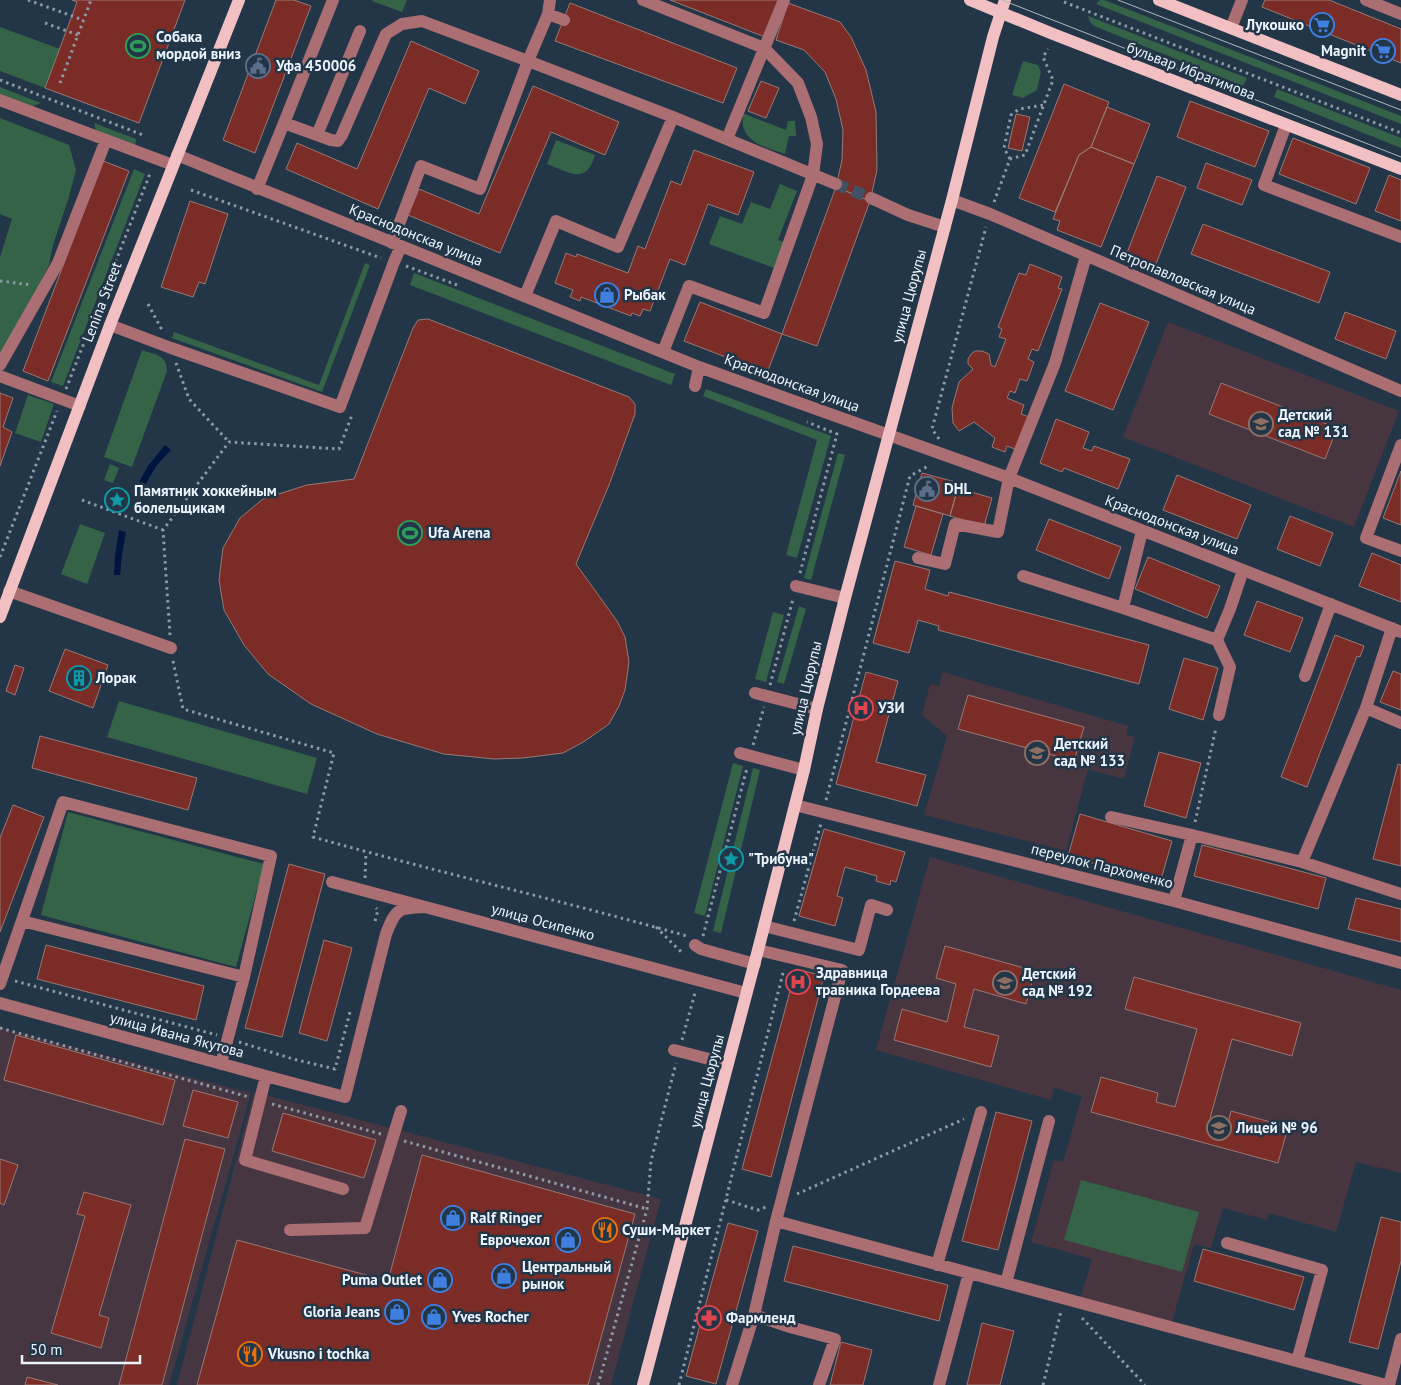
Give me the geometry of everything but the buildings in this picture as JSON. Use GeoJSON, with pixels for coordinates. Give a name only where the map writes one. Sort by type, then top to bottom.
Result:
{"type":"FeatureCollection","features":[{"type":"Feature","properties":{"kind":"main road","name":"Lenina Street"},"geometry":{"type":"LineString","coordinates":[[0,617],[110,326],[238,0]]}},
{"type":"Feature","properties":{"kind":"main road","name":"бульвар Ибрагимова"},"geometry":{"type":"LineString","coordinates":[[970,0],[1003,6],[1053,34],[1401,169]]}},
{"type":"Feature","properties":{"kind":"main road"},"geometry":{"type":"LineString","coordinates":[[1159,0],[1401,95]]}},
{"type":"Feature","properties":{"kind":"main road","name":"улица Цюрупы"},"geometry":{"type":"LineString","coordinates":[[643,1385],[758,950],[845,598],[945,227],[993,37],[1003,6]]}},
{"type":"Feature","properties":{"kind":"street"},"geometry":{"type":"LineString","coordinates":[[110,326],[340,407],[394,262],[396,245],[421,166],[480,188],[528,61],[548,14],[550,0]]}},
{"type":"Feature","properties":{"kind":"street"},"geometry":{"type":"LineString","coordinates":[[643,0],[764,48],[798,83],[811,117],[817,144],[813,175],[764,313],[689,286],[663,352]]}},
{"type":"Feature","properties":{"kind":"street"},"geometry":{"type":"LineString","coordinates":[[727,139],[784,0]]}},
{"type":"Feature","properties":{"kind":"street"},"geometry":{"type":"LineString","coordinates":[[1231,28],[1242,0]]}},
{"type":"Feature","properties":{"kind":"street"},"geometry":{"type":"LineString","coordinates":[[1366,0],[1401,14]]}},
{"type":"Feature","properties":{"kind":"street"},"geometry":{"type":"LineString","coordinates":[[257,188],[284,123],[328,2]]}},
{"type":"Feature","properties":{"kind":"street"},"geometry":{"type":"LineString","coordinates":[[548,14],[564,20]]}},
{"type":"Feature","properties":{"kind":"street"},"geometry":{"type":"LineString","coordinates":[[284,123],[338,141],[386,34],[402,24],[422,21],[673,116],[836,184]]}},
{"type":"Feature","properties":{"kind":"street"},"geometry":{"type":"LineString","coordinates":[[317,135],[360,31]]}},
{"type":"Feature","properties":{"kind":"street","name":"Краснодонская улица"},"geometry":{"type":"LineString","coordinates":[[0,100],[156,158],[175,160],[257,188],[699,367],[1009,478],[1397,630]]}},
{"type":"Feature","properties":{"kind":"street"},"geometry":{"type":"LineString","coordinates":[[525,296],[556,221],[618,247],[673,116]]}},
{"type":"Feature","properties":{"kind":"street"},"geometry":{"type":"LineString","coordinates":[[1286,125],[1264,185],[1401,237]]}},
{"type":"Feature","properties":{"kind":"street"},"geometry":{"type":"LineString","coordinates":[[0,365],[58,263],[106,140]]}},
{"type":"Feature","properties":{"kind":"street"},"geometry":{"type":"LineString","coordinates":[[870,198],[908,215],[945,227]]}},
{"type":"Feature","properties":{"kind":"street","name":"Петропавловская улица"},"geometry":{"type":"LineString","coordinates":[[952,200],[990,214],[1401,391]]}},
{"type":"Feature","properties":{"kind":"street"},"geometry":{"type":"LineString","coordinates":[[918,558],[945,564],[955,524],[998,532],[1009,478],[1055,363],[1086,256]]}},
{"type":"Feature","properties":{"kind":"street"},"geometry":{"type":"LineString","coordinates":[[695,386],[699,367]]}},
{"type":"Feature","properties":{"kind":"street"},"geometry":{"type":"LineString","coordinates":[[0,376],[80,406]]}},
{"type":"Feature","properties":{"kind":"street"},"geometry":{"type":"LineString","coordinates":[[1401,445],[1366,538],[1401,551]]}},
{"type":"Feature","properties":{"kind":"street"},"geometry":{"type":"LineString","coordinates":[[1123,608],[1142,531]]}},
{"type":"Feature","properties":{"kind":"street"},"geometry":{"type":"LineString","coordinates":[[1216,640],[1230,609],[1243,570]]}},
{"type":"Feature","properties":{"kind":"street"},"geometry":{"type":"LineString","coordinates":[[1023,576],[1216,640],[1230,667],[1219,715]]}},
{"type":"Feature","properties":{"kind":"street"},"geometry":{"type":"LineString","coordinates":[[796,586],[845,598]]}},
{"type":"Feature","properties":{"kind":"street"},"geometry":{"type":"LineString","coordinates":[[10,591],[170,648]]}},
{"type":"Feature","properties":{"kind":"street"},"geometry":{"type":"LineString","coordinates":[[1305,676],[1331,604]]}},
{"type":"Feature","properties":{"kind":"street"},"geometry":{"type":"LineString","coordinates":[[1302,862],[1397,630]]}},
{"type":"Feature","properties":{"kind":"street"},"geometry":{"type":"LineString","coordinates":[[761,695],[817,709]]}},
{"type":"Feature","properties":{"kind":"street"},"geometry":{"type":"LineString","coordinates":[[1366,708],[1401,723]]}},
{"type":"Feature","properties":{"kind":"street"},"geometry":{"type":"LineString","coordinates":[[745,755],[804,770]]}},
{"type":"Feature","properties":{"kind":"street"},"geometry":{"type":"LineString","coordinates":[[1,981],[63,802],[271,856],[244,977],[221,1064]]}},
{"type":"Feature","properties":{"kind":"street","name":"переулок Пархоменко"},"geometry":{"type":"LineString","coordinates":[[795,805],[1174,901],[1401,963]]}},
{"type":"Feature","properties":{"kind":"street"},"geometry":{"type":"LineString","coordinates":[[1111,817],[1302,862],[1401,894]]}},
{"type":"Feature","properties":{"kind":"street"},"geometry":{"type":"LineString","coordinates":[[1174,901],[1192,835]]}},
{"type":"Feature","properties":{"kind":"street","name":"улица Осипенко"},"geometry":{"type":"LineString","coordinates":[[332,882],[746,993]]}},
{"type":"Feature","properties":{"kind":"street"},"geometry":{"type":"LineString","coordinates":[[764,926],[859,950],[871,905],[887,910]]}},
{"type":"Feature","properties":{"kind":"street","name":"улица Ивана Якутова"},"geometry":{"type":"LineString","coordinates":[[0,1003],[345,1097],[386,934],[393,916],[404,908],[425,907]]}},
{"type":"Feature","properties":{"kind":"street"},"geometry":{"type":"LineString","coordinates":[[22,921],[244,977]]}},
{"type":"Feature","properties":{"kind":"street"},"geometry":{"type":"LineString","coordinates":[[699,945],[754,964]]}},
{"type":"Feature","properties":{"kind":"street"},"geometry":{"type":"LineString","coordinates":[[732,1385],[754,1315],[776,1222],[842,970],[758,950]]}},
{"type":"Feature","properties":{"kind":"street"},"geometry":{"type":"LineString","coordinates":[[676,1050],[728,1064]]}},
{"type":"Feature","properties":{"kind":"street"},"geometry":{"type":"LineString","coordinates":[[266,1076],[245,1160],[343,1189]]}},
{"type":"Feature","properties":{"kind":"street"},"geometry":{"type":"LineString","coordinates":[[290,1230],[365,1228],[401,1111]]}},
{"type":"Feature","properties":{"kind":"street"},"geometry":{"type":"LineString","coordinates":[[937,1265],[981,1112]]}},
{"type":"Feature","properties":{"kind":"street"},"geometry":{"type":"LineString","coordinates":[[1006,1283],[1049,1121]]}},
{"type":"Feature","properties":{"kind":"street"},"geometry":{"type":"LineString","coordinates":[[776,1222],[1388,1385],[1401,1338]]}},
{"type":"Feature","properties":{"kind":"street"},"geometry":{"type":"LineString","coordinates":[[1227,1243],[1322,1270],[1297,1361]]}},
{"type":"Feature","properties":{"kind":"street"},"geometry":{"type":"LineString","coordinates":[[939,1385],[969,1273]]}},
{"type":"Feature","properties":{"kind":"street"},"geometry":{"type":"LineString","coordinates":[[754,1315],[835,1339],[819,1385]]}},
{"type":"Feature","properties":{"kind":"path"},"geometry":{"type":"LineString","coordinates":[[28,0],[83,20]]}},
{"type":"Feature","properties":{"kind":"path"},"geometry":{"type":"LineString","coordinates":[[60,83],[91,0]]}},
{"type":"Feature","properties":{"kind":"path"},"geometry":{"type":"LineString","coordinates":[[1064,2],[1401,133]]}},
{"type":"Feature","properties":{"kind":"path"},"geometry":{"type":"LineString","coordinates":[[45,23],[78,35]]}},
{"type":"Feature","properties":{"kind":"path"},"geometry":{"type":"LineString","coordinates":[[1010,159],[1025,155],[1053,80],[1043,57],[1048,49]]}},
{"type":"Feature","properties":{"kind":"path"},"geometry":{"type":"LineString","coordinates":[[0,80],[144,135]]}},
{"type":"Feature","properties":{"kind":"path"},"geometry":{"type":"LineString","coordinates":[[940,440],[932,428],[990,214],[1010,159],[1004,148],[1011,116],[1019,109],[1044,105]]}},
{"type":"Feature","properties":{"kind":"path"},"geometry":{"type":"LineString","coordinates":[[0,557],[156,158]]}},
{"type":"Feature","properties":{"kind":"path"},"geometry":{"type":"LineString","coordinates":[[191,190],[464,288]]}},
{"type":"Feature","properties":{"kind":"path"},"geometry":{"type":"LineString","coordinates":[[0,281],[44,287]]}},
{"type":"Feature","properties":{"kind":"path"},"geometry":{"type":"LineString","coordinates":[[148,304],[171,348],[189,399],[229,442],[339,449],[353,412]]}},
{"type":"Feature","properties":{"kind":"path"},"geometry":{"type":"LineString","coordinates":[[229,442],[163,530],[170,648],[184,709],[334,753],[313,837],[655,927],[699,945],[761,695],[796,586],[837,434],[802,420]]}},
{"type":"Feature","properties":{"kind":"path"},"geometry":{"type":"LineString","coordinates":[[82,500],[163,530]]}},
{"type":"Feature","properties":{"kind":"path"},"geometry":{"type":"LineString","coordinates":[[1192,835],[1219,715]]}},
{"type":"Feature","properties":{"kind":"path"},"geometry":{"type":"LineString","coordinates":[[366,852],[365,891],[378,910],[373,929]]}},
{"type":"Feature","properties":{"kind":"path"},"geometry":{"type":"LineString","coordinates":[[655,927],[678,950],[691,959]]}},
{"type":"Feature","properties":{"kind":"path"},"geometry":{"type":"LineString","coordinates":[[598,1385],[646,1209],[651,1161],[676,1050],[698,984],[696,979]]}},
{"type":"Feature","properties":{"kind":"path"},"geometry":{"type":"LineString","coordinates":[[1,981],[228,1038],[293,1059],[335,1069],[352,1004]]}},
{"type":"Feature","properties":{"kind":"path"},"geometry":{"type":"LineString","coordinates":[[0,1028],[646,1209]]}},
{"type":"Feature","properties":{"kind":"path"},"geometry":{"type":"LineString","coordinates":[[726,1200],[758,1210],[981,1112]]}},
{"type":"Feature","properties":{"kind":"path"},"geometry":{"type":"LineString","coordinates":[[1043,1385],[1065,1299]]}},
{"type":"Feature","properties":{"kind":"path"},"geometry":{"type":"LineString","coordinates":[[1065,1299],[1145,1385]]}},
{"type":"Feature","properties":{"kind":"shaded area","name":"Детский сад № 131"},"geometry":{"type":"Polygon","coordinates":[[[1168,322],[1399,411],[1354,527],[1123,437],[1168,322]]]}},
{"type":"Feature","properties":{"kind":"shaded area","name":"Детский сад № 133"},"geometry":{"type":"Polygon","coordinates":[[[943,672],[1128,726],[1126,735],[1135,737],[1124,779],[1088,769],[1066,851],[924,815],[947,736],[922,715],[930,684],[939,686],[943,672]]]}},
{"type":"Feature","properties":{"kind":"shaded area","name":"Лицей № 96"},"geometry":{"type":"Polygon","coordinates":[[[930,857],[1401,990],[1401,1173],[1356,1162],[1336,1232],[1269,1213],[1267,1220],[1223,1208],[1211,1248],[1194,1244],[1171,1326],[1080,1300],[1092,1259],[1031,1242],[1054,1160],[1063,1162],[1082,1096],[1054,1088],[1051,1100],[876,1050],[930,857]]]}},
{"type":"Feature","properties":{"kind":"shaded area"},"geometry":{"type":"Polygon","coordinates":[[[0,1028],[251,1093],[169,1385],[0,1385],[0,1028]]]}},
{"type":"Feature","properties":{"kind":"shaded area","name":"Центральный рынок"},"geometry":{"type":"Polygon","coordinates":[[[254,1092],[661,1199],[611,1385],[177,1385],[254,1092]]]}},
{"type":"Feature","properties":{"kind":"green space"},"geometry":{"type":"Polygon","coordinates":[[[373,0],[407,0],[402,12],[373,0]]]}},
{"type":"Feature","properties":{"kind":"green space"},"geometry":{"type":"Polygon","coordinates":[[[1100,0],[1401,116],[1401,124],[1096,4],[1100,0]]]}},
{"type":"Feature","properties":{"kind":"green space"},"geometry":{"type":"Polygon","coordinates":[[[1088,16],[1247,78],[1243,86],[1094,26],[1088,16]]]}},
{"type":"Feature","properties":{"kind":"green space"},"geometry":{"type":"Polygon","coordinates":[[[0,27],[60,49],[45,88],[0,71],[0,27]]]}},
{"type":"Feature","properties":{"kind":"green space"},"geometry":{"type":"Polygon","coordinates":[[[1023,61],[1038,65],[1041,72],[1037,90],[1023,98],[1012,95],[1023,61]]]}},
{"type":"Feature","properties":{"kind":"green space"},"geometry":{"type":"Polygon","coordinates":[[[0,87],[41,103],[30,107],[0,96],[0,87]]]}},
{"type":"Feature","properties":{"kind":"green space"},"geometry":{"type":"Polygon","coordinates":[[[1277,89],[1401,138],[1401,148],[1274,97],[1277,89]]]}},
{"type":"Feature","properties":{"kind":"green space"},"geometry":{"type":"Polygon","coordinates":[[[742,113],[786,130],[788,121],[795,121],[796,136],[789,136],[785,154],[761,146],[751,139],[744,129],[742,113]]]}},
{"type":"Feature","properties":{"kind":"green space"},"geometry":{"type":"Polygon","coordinates":[[[0,118],[69,145],[76,170],[53,245],[49,265],[0,364],[0,257],[12,219],[0,214],[0,118]]]}},
{"type":"Feature","properties":{"kind":"green space"},"geometry":{"type":"Polygon","coordinates":[[[94,123],[136,139],[135,147],[96,131],[94,123]]]}},
{"type":"Feature","properties":{"kind":"green space"},"geometry":{"type":"Polygon","coordinates":[[[556,140],[595,155],[587,171],[582,174],[569,173],[547,164],[556,140]]]}},
{"type":"Feature","properties":{"kind":"green space"},"geometry":{"type":"Polygon","coordinates":[[[134,169],[145,174],[63,386],[51,382],[134,169]]]}},
{"type":"Feature","properties":{"kind":"green space"},"geometry":{"type":"Polygon","coordinates":[[[780,184],[797,191],[778,240],[784,242],[774,268],[709,244],[720,216],[742,224],[751,202],[770,209],[780,184]]]}},
{"type":"Feature","properties":{"kind":"green space"},"geometry":{"type":"Polygon","coordinates":[[[365,263],[370,265],[322,392],[172,338],[174,332],[319,385],[365,263]]]}},
{"type":"Feature","properties":{"kind":"green space"},"geometry":{"type":"Polygon","coordinates":[[[414,273],[675,374],[671,385],[410,285],[414,273]]]}},
{"type":"Feature","properties":{"kind":"green space"},"geometry":{"type":"Polygon","coordinates":[[[142,350],[160,356],[165,362],[167,371],[132,467],[104,457],[142,350]]]}},
{"type":"Feature","properties":{"kind":"green space"},"geometry":{"type":"Polygon","coordinates":[[[706,389],[831,436],[797,558],[786,555],[817,440],[703,396],[706,389]]]}},
{"type":"Feature","properties":{"kind":"green space"},"geometry":{"type":"Polygon","coordinates":[[[28,395],[54,404],[41,442],[15,433],[28,395]]]}},
{"type":"Feature","properties":{"kind":"green space"},"geometry":{"type":"Polygon","coordinates":[[[838,453],[845,455],[811,580],[804,578],[838,453]]]}},
{"type":"Feature","properties":{"kind":"green space"},"geometry":{"type":"Polygon","coordinates":[[[110,464],[119,468],[113,483],[104,480],[110,464]]]}},
{"type":"Feature","properties":{"kind":"green space"},"geometry":{"type":"Polygon","coordinates":[[[80,524],[105,533],[87,584],[61,574],[80,524]]]}},
{"type":"Feature","properties":{"kind":"green space"},"geometry":{"type":"Polygon","coordinates":[[[799,606],[806,609],[784,684],[777,682],[799,606]]]}},
{"type":"Feature","properties":{"kind":"green space"},"geometry":{"type":"Polygon","coordinates":[[[773,612],[784,615],[766,682],[755,679],[773,612]]]}},
{"type":"Feature","properties":{"kind":"green space"},"geometry":{"type":"Polygon","coordinates":[[[119,701],[317,758],[307,794],[107,737],[119,701]]]}},
{"type":"Feature","properties":{"kind":"green space"},"geometry":{"type":"Polygon","coordinates":[[[733,763],[743,766],[705,916],[694,913],[733,763]]]}},
{"type":"Feature","properties":{"kind":"green space"},"geometry":{"type":"Polygon","coordinates":[[[753,768],[760,770],[721,933],[713,931],[753,768]]]}},
{"type":"Feature","properties":{"kind":"green space"},"geometry":{"type":"Polygon","coordinates":[[[68,812],[264,864],[236,967],[41,915],[68,812]]]}},
{"type":"Feature","properties":{"kind":"green space"},"geometry":{"type":"Polygon","coordinates":[[[1081,1180],[1199,1212],[1182,1272],[1064,1240],[1081,1180]]]}},
{"type":"Feature","properties":{"kind":"water"},"geometry":{"type":"Polygon","coordinates":[[[165,445],[171,450],[157,465],[145,485],[139,482],[148,466],[165,445]]]}},
{"type":"Feature","properties":{"kind":"water"},"geometry":{"type":"Polygon","coordinates":[[[119,530],[126,532],[120,575],[114,575],[115,556],[119,530]]]}},
{"type":"Feature","properties":{"kind":"tunnel"},"geometry":{"type":"LineString","coordinates":[[836,184],[871,198]]}},
{"type":"Feature","properties":{"kind":"tram line"},"geometry":{"type":"LineString","coordinates":[[1002,0],[1401,157]]}},
{"type":"Feature","properties":{"kind":"tram line"},"geometry":{"type":"LineString","coordinates":[[1118,0],[1401,110]]}},
{"type":"Feature","properties":{"kind":"place","name":"Лукошко"},"geometry":{"type":"Point","coordinates":[1322,25]}},
{"type":"Feature","properties":{"kind":"place","name":"Собака мордой вниз"},"geometry":{"type":"Point","coordinates":[138,46]}},
{"type":"Feature","properties":{"kind":"place","name":"Magnit"},"geometry":{"type":"Point","coordinates":[1383,51]}},
{"type":"Feature","properties":{"kind":"place","name":"Уфа 450006"},"geometry":{"type":"Point","coordinates":[258,66]}},
{"type":"Feature","properties":{"kind":"place","name":"Рыбак"},"geometry":{"type":"Point","coordinates":[607,295]}},
{"type":"Feature","properties":{"kind":"place","name":"Детский сад № 131"},"geometry":{"type":"Point","coordinates":[1261,424]}},
{"type":"Feature","properties":{"kind":"place","name":"DHL"},"geometry":{"type":"Point","coordinates":[927,489]}},
{"type":"Feature","properties":{"kind":"place","name":"Памятник хоккейным болельщикам"},"geometry":{"type":"Point","coordinates":[117,500]}},
{"type":"Feature","properties":{"kind":"place","name":"Ufa Arena"},"geometry":{"type":"Point","coordinates":[410,533]}},
{"type":"Feature","properties":{"kind":"place","name":"Лорак"},"geometry":{"type":"Point","coordinates":[79,678]}},
{"type":"Feature","properties":{"kind":"place","name":"УЗИ"},"geometry":{"type":"Point","coordinates":[861,708]}},
{"type":"Feature","properties":{"kind":"place","name":"Детский сад № 133"},"geometry":{"type":"Point","coordinates":[1037,753]}},
{"type":"Feature","properties":{"kind":"place","name":"\"Трибуна\""},"geometry":{"type":"Point","coordinates":[731,859]}},
{"type":"Feature","properties":{"kind":"place","name":"Здравница травника Гордеева"},"geometry":{"type":"Point","coordinates":[798,982]}},
{"type":"Feature","properties":{"kind":"place","name":"Детский сад № 192"},"geometry":{"type":"Point","coordinates":[1005,983]}},
{"type":"Feature","properties":{"kind":"place","name":"Лицей № 96"},"geometry":{"type":"Point","coordinates":[1219,1128]}},
{"type":"Feature","properties":{"kind":"place","name":"Ralf Ringer"},"geometry":{"type":"Point","coordinates":[453,1218]}},
{"type":"Feature","properties":{"kind":"place","name":"Суши-Маркет"},"geometry":{"type":"Point","coordinates":[605,1230]}},
{"type":"Feature","properties":{"kind":"place","name":"Еврочехол"},"geometry":{"type":"Point","coordinates":[568,1240]}},
{"type":"Feature","properties":{"kind":"place","name":"Центральный рынок"},"geometry":{"type":"Point","coordinates":[504,1276]}},
{"type":"Feature","properties":{"kind":"place","name":"Puma Outlet"},"geometry":{"type":"Point","coordinates":[440,1280]}},
{"type":"Feature","properties":{"kind":"place","name":"Gloria Jeans"},"geometry":{"type":"Point","coordinates":[397,1312]}},
{"type":"Feature","properties":{"kind":"place","name":"Yves Rocher"},"geometry":{"type":"Point","coordinates":[434,1317]}},
{"type":"Feature","properties":{"kind":"place","name":"Фармленд"},"geometry":{"type":"Point","coordinates":[709,1318]}},
{"type":"Feature","properties":{"kind":"place","name":"Vkusno i tochka"},"geometry":{"type":"Point","coordinates":[250,1354]}}]}
